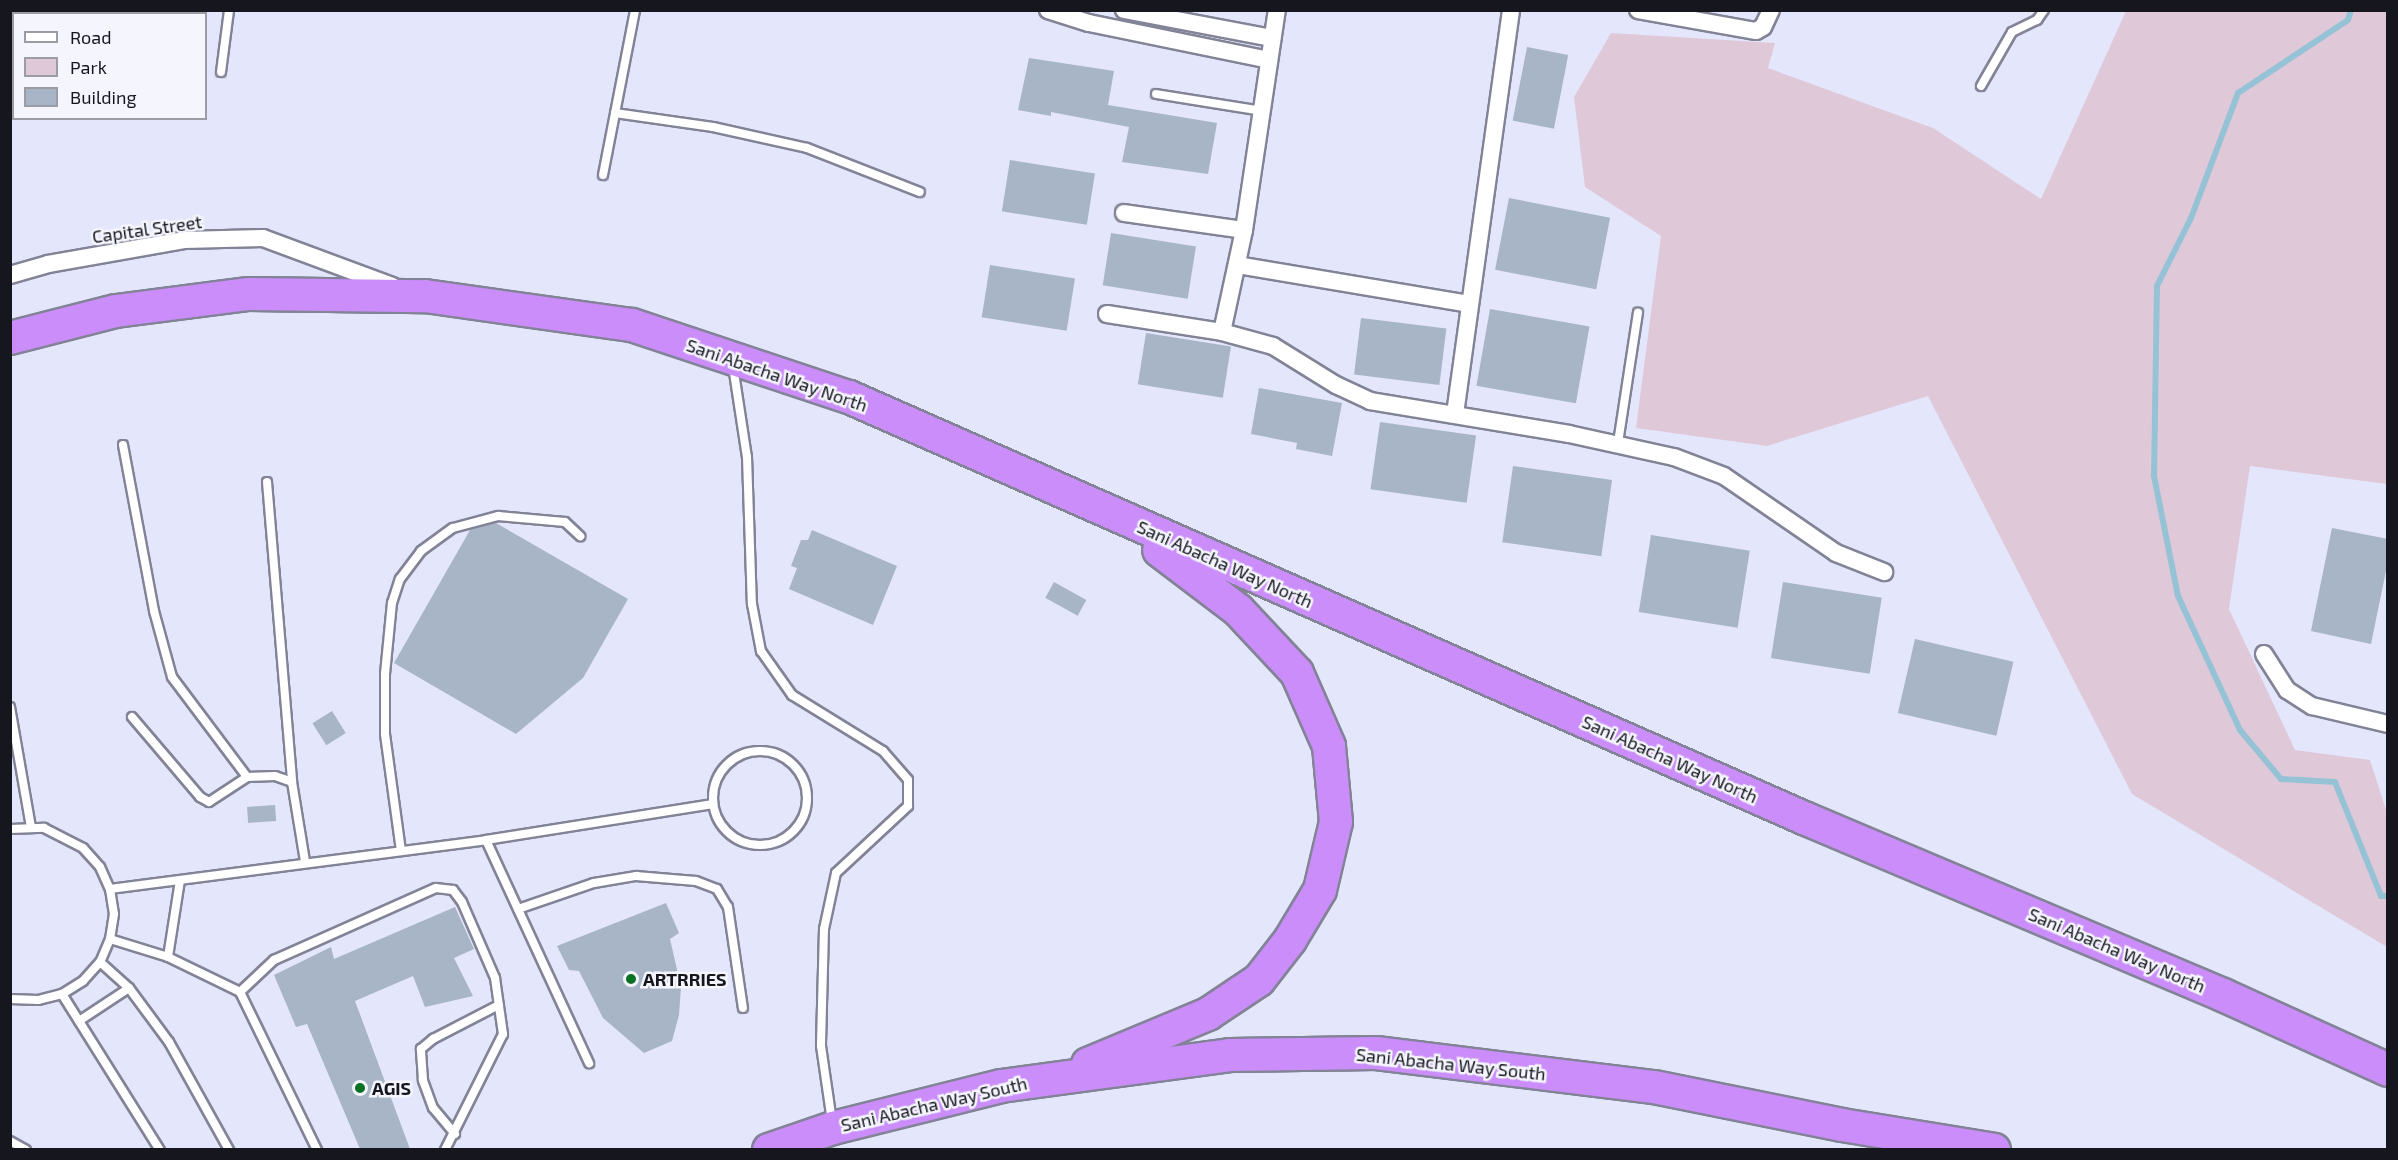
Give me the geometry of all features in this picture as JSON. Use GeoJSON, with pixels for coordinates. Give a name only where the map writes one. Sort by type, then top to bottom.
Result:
{"type":"FeatureCollection","features":[{"type":"Feature","properties":{"kind":"highway","name":"Sani Abacha Way North"},"geometry":{"type":"LineString","coordinates":[[10,338],[116,311],[249,294],[425,296],[632,325],[849,398],[1804,818],[2223,995],[2388,1070]]}},
{"type":"Feature","properties":{"kind":"highway"},"geometry":{"type":"LineString","coordinates":[[1039,483],[1170,556],[1238,610],[1297,673],[1329,746],[1336,822],[1320,890],[1290,940],[1259,980],[1208,1014],[1057,1078]]}},
{"type":"Feature","properties":{"kind":"highway","name":"Sani Abacha Way South"},"geometry":{"type":"LineString","coordinates":[[769,1149],[833,1128],[1001,1086],[1230,1055],[1376,1053],[1654,1087],[1842,1125],[1994,1149]]}},
{"type":"Feature","properties":{"kind":"street"},"geometry":{"type":"LineString","coordinates":[[1048,10],[1089,17],[1121,28],[1269,60]]}},
{"type":"Feature","properties":{"kind":"street"},"geometry":{"type":"LineString","coordinates":[[1121,28],[1123,10],[1272,38]]}},
{"type":"Feature","properties":{"kind":"street"},"geometry":{"type":"LineString","coordinates":[[1222,332],[1244,230],[1277,10]]}},
{"type":"Feature","properties":{"kind":"street"},"geometry":{"type":"LineString","coordinates":[[1455,414],[1511,10]]}},
{"type":"Feature","properties":{"kind":"street"},"geometry":{"type":"LineString","coordinates":[[1638,10],[1756,31],[1763,27],[1771,10]]}},
{"type":"Feature","properties":{"kind":"street"},"geometry":{"type":"LineString","coordinates":[[1124,213],[1244,230]]}},
{"type":"Feature","properties":{"kind":"street","name":"Capital Street"},"geometry":{"type":"LineString","coordinates":[[10,275],[48,264],[184,240],[263,238],[347,272],[425,296]]}},
{"type":"Feature","properties":{"kind":"street"},"geometry":{"type":"LineString","coordinates":[[1237,265],[1470,304]]}},
{"type":"Feature","properties":{"kind":"street"},"geometry":{"type":"LineString","coordinates":[[1107,314],[1222,332],[1273,346],[1336,385],[1370,401],[1618,443],[1674,457],[1724,476],[1836,553],[1884,572]]}},
{"type":"Feature","properties":{"kind":"street"},"geometry":{"type":"LineString","coordinates":[[2264,654],[2287,690],[2312,706],[2388,724]]}},
{"type":"Feature","properties":{"kind":"lane"},"geometry":{"type":"LineString","coordinates":[[221,72],[229,10]]}},
{"type":"Feature","properties":{"kind":"lane"},"geometry":{"type":"LineString","coordinates":[[603,175],[635,10]]}},
{"type":"Feature","properties":{"kind":"lane"},"geometry":{"type":"LineString","coordinates":[[1981,86],[2012,32],[2037,20],[2044,10]]}},
{"type":"Feature","properties":{"kind":"lane"},"geometry":{"type":"LineString","coordinates":[[1156,94],[1262,111]]}},
{"type":"Feature","properties":{"kind":"lane"},"geometry":{"type":"LineString","coordinates":[[615,113],[713,127],[807,148],[920,192]]}},
{"type":"Feature","properties":{"kind":"lane"},"geometry":{"type":"LineString","coordinates":[[1618,443],[1638,313]]}},
{"type":"Feature","properties":{"kind":"lane"},"geometry":{"type":"LineString","coordinates":[[732,359],[747,457],[752,604],[761,651],[792,695],[883,751],[908,780],[908,806],[836,873],[824,929],[821,1047],[833,1128]]}},
{"type":"Feature","properties":{"kind":"lane"},"geometry":{"type":"LineString","coordinates":[[123,445],[167,664],[172,677],[247,777]]}},
{"type":"Feature","properties":{"kind":"lane"},"geometry":{"type":"LineString","coordinates":[[267,482],[292,782],[305,861]]}},
{"type":"Feature","properties":{"kind":"lane"},"geometry":{"type":"LineString","coordinates":[[401,851],[385,734],[385,674],[392,603],[400,579],[421,551],[453,528],[498,516],[565,522],[580,536]]}},
{"type":"Feature","properties":{"kind":"lane"},"geometry":{"type":"LineString","coordinates":[[10,708],[31,827]]}},
{"type":"Feature","properties":{"kind":"lane"},"geometry":{"type":"LineString","coordinates":[[132,717],[200,797],[209,801],[247,777],[275,776],[292,782]]}},
{"type":"Feature","properties":{"kind":"lane"},"geometry":{"type":"LineString","coordinates":[[761,750],[791,762],[802,776],[806,791],[801,821],[792,833],[765,845],[737,839],[725,830],[713,804],[719,772],[738,756],[761,750]]}},
{"type":"Feature","properties":{"kind":"lane"},"geometry":{"type":"LineString","coordinates":[[110,889],[305,861],[486,840],[713,804]]}},
{"type":"Feature","properties":{"kind":"lane"},"geometry":{"type":"LineString","coordinates":[[10,829],[31,827],[56,832],[83,848],[100,867],[110,889],[114,914],[110,939],[100,962],[83,981],[62,994],[38,1000],[10,999]]}},
{"type":"Feature","properties":{"kind":"lane"},"geometry":{"type":"LineString","coordinates":[[486,840],[590,1063]]}},
{"type":"Feature","properties":{"kind":"lane"},"geometry":{"type":"LineString","coordinates":[[518,909],[594,883],[636,876],[696,881],[717,889],[728,907],[743,1008]]}},
{"type":"Feature","properties":{"kind":"lane"},"geometry":{"type":"LineString","coordinates":[[168,957],[180,880]]}},
{"type":"Feature","properties":{"kind":"lane"},"geometry":{"type":"LineString","coordinates":[[240,992],[274,960],[445,888],[453,890],[462,902],[495,978],[503,1034],[455,1134],[445,1149]]}},
{"type":"Feature","properties":{"kind":"lane"},"geometry":{"type":"LineString","coordinates":[[110,939],[168,957],[240,992],[317,1149]]}},
{"type":"Feature","properties":{"kind":"lane"},"geometry":{"type":"LineString","coordinates":[[100,962],[129,988],[170,1042],[229,1149]]}},
{"type":"Feature","properties":{"kind":"lane"},"geometry":{"type":"LineString","coordinates":[[79,1022],[129,988]]}},
{"type":"Feature","properties":{"kind":"lane"},"geometry":{"type":"LineString","coordinates":[[62,994],[160,1149]]}},
{"type":"Feature","properties":{"kind":"lane"},"geometry":{"type":"LineString","coordinates":[[455,1134],[433,1108],[423,1080],[421,1049],[433,1039],[499,1005]]}},
{"type":"Feature","properties":{"kind":"lane"},"geometry":{"type":"LineString","coordinates":[[10,1141],[26,1149]]}},
{"type":"Feature","properties":{"kind":"green space"},"geometry":{"type":"Polygon","coordinates":[[[2126,11],[2387,11],[2387,484],[2250,466],[2229,609],[2295,750],[2370,760],[2387,813],[2387,947],[2132,794],[1928,396],[1767,446],[1636,428],[1661,236],[1585,187],[1574,97],[1611,33],[1775,43],[1768,68],[1933,128],[2041,199],[2126,11]]]}},
{"type":"Feature","properties":{"kind":"building"},"geometry":{"type":"Polygon","coordinates":[[[1527,47],[1568,55],[1554,129],[1513,121],[1527,47]]]}},
{"type":"Feature","properties":{"kind":"building"},"geometry":{"type":"Polygon","coordinates":[[[1029,58],[1114,71],[1108,105],[1217,123],[1208,174],[1122,162],[1129,127],[1051,112],[1051,116],[1018,110],[1029,58]]]}},
{"type":"Feature","properties":{"kind":"building"},"geometry":{"type":"Polygon","coordinates":[[[1010,160],[1095,173],[1087,225],[1002,211],[1010,160]]]}},
{"type":"Feature","properties":{"kind":"building"},"geometry":{"type":"Polygon","coordinates":[[[1509,198],[1610,218],[1596,289],[1495,270],[1509,198]]]}},
{"type":"Feature","properties":{"kind":"building"},"geometry":{"type":"Polygon","coordinates":[[[1111,233],[1196,246],[1188,299],[1103,285],[1111,233]]]}},
{"type":"Feature","properties":{"kind":"building"},"geometry":{"type":"Polygon","coordinates":[[[990,265],[1075,278],[1067,331],[982,317],[990,265]]]}},
{"type":"Feature","properties":{"kind":"building"},"geometry":{"type":"Polygon","coordinates":[[[1490,309],[1589,327],[1576,403],[1476,386],[1490,309]]]}},
{"type":"Feature","properties":{"kind":"building"},"geometry":{"type":"Polygon","coordinates":[[[1361,318],[1446,328],[1439,385],[1354,375],[1361,318]]]}},
{"type":"Feature","properties":{"kind":"building"},"geometry":{"type":"Polygon","coordinates":[[[1146,333],[1231,346],[1223,398],[1138,384],[1146,333]]]}},
{"type":"Feature","properties":{"kind":"building"},"geometry":{"type":"Polygon","coordinates":[[[1259,388],[1342,403],[1332,456],[1296,449],[1297,443],[1251,434],[1259,388]]]}},
{"type":"Feature","properties":{"kind":"building"},"geometry":{"type":"Polygon","coordinates":[[[1380,422],[1476,435],[1467,503],[1371,489],[1380,422]]]}},
{"type":"Feature","properties":{"kind":"building"},"geometry":{"type":"Polygon","coordinates":[[[1513,466],[1612,480],[1601,556],[1502,542],[1513,466]]]}},
{"type":"Feature","properties":{"kind":"building"},"geometry":{"type":"Polygon","coordinates":[[[496,523],[628,599],[583,678],[516,734],[394,663],[470,530],[496,523]]]}},
{"type":"Feature","properties":{"kind":"building"},"geometry":{"type":"Polygon","coordinates":[[[2332,528],[2388,539],[2388,561],[2371,644],[2311,631],[2332,528]]]}},
{"type":"Feature","properties":{"kind":"building"},"geometry":{"type":"Polygon","coordinates":[[[812,530],[897,566],[873,625],[789,589],[797,568],[791,566],[801,540],[808,540],[812,530]]]}},
{"type":"Feature","properties":{"kind":"building"},"geometry":{"type":"Polygon","coordinates":[[[1651,535],[1750,551],[1738,628],[1639,612],[1651,535]]]}},
{"type":"Feature","properties":{"kind":"building"},"geometry":{"type":"Polygon","coordinates":[[[1054,582],[1086,600],[1078,616],[1045,598],[1054,582]]]}},
{"type":"Feature","properties":{"kind":"building"},"geometry":{"type":"Polygon","coordinates":[[[1783,582],[1882,598],[1870,674],[1771,658],[1783,582]]]}},
{"type":"Feature","properties":{"kind":"building"},"geometry":{"type":"Polygon","coordinates":[[[1915,639],[2013,662],[1996,736],[1898,713],[1915,639]]]}},
{"type":"Feature","properties":{"kind":"building"},"geometry":{"type":"Polygon","coordinates":[[[332,711],[346,733],[326,745],[312,723],[332,711]]]}},
{"type":"Feature","properties":{"kind":"building"},"geometry":{"type":"Polygon","coordinates":[[[275,805],[276,821],[248,823],[247,807],[275,805]]]}},
{"type":"Feature","properties":{"kind":"building","name":"ARTRRIES"},"geometry":{"type":"Polygon","coordinates":[[[666,903],[679,933],[670,939],[681,987],[679,1015],[672,1041],[644,1053],[603,1018],[579,971],[569,970],[557,946],[666,903]]]}},
{"type":"Feature","properties":{"kind":"building","name":"AGIS"},"geometry":{"type":"Polygon","coordinates":[[[455,907],[474,949],[454,958],[473,996],[425,1007],[413,976],[355,1001],[410,1149],[360,1149],[307,1024],[296,1027],[274,975],[331,947],[334,959],[455,907]]]}},
{"type":"Feature","properties":{"kind":"waterway"},"geometry":{"type":"LineString","coordinates":[[2351,10],[2348,20],[2238,93],[2191,218],[2157,286],[2154,476],[2178,596],[2240,730],[2281,779],[2335,782],[2381,896],[2388,896]]}},
{"type":"Feature","properties":{"kind":"place","name":"ARTRRIES"},"geometry":{"type":"Point","coordinates":[631,979]}},
{"type":"Feature","properties":{"kind":"place","name":"AGIS"},"geometry":{"type":"Point","coordinates":[360,1088]}}]}
